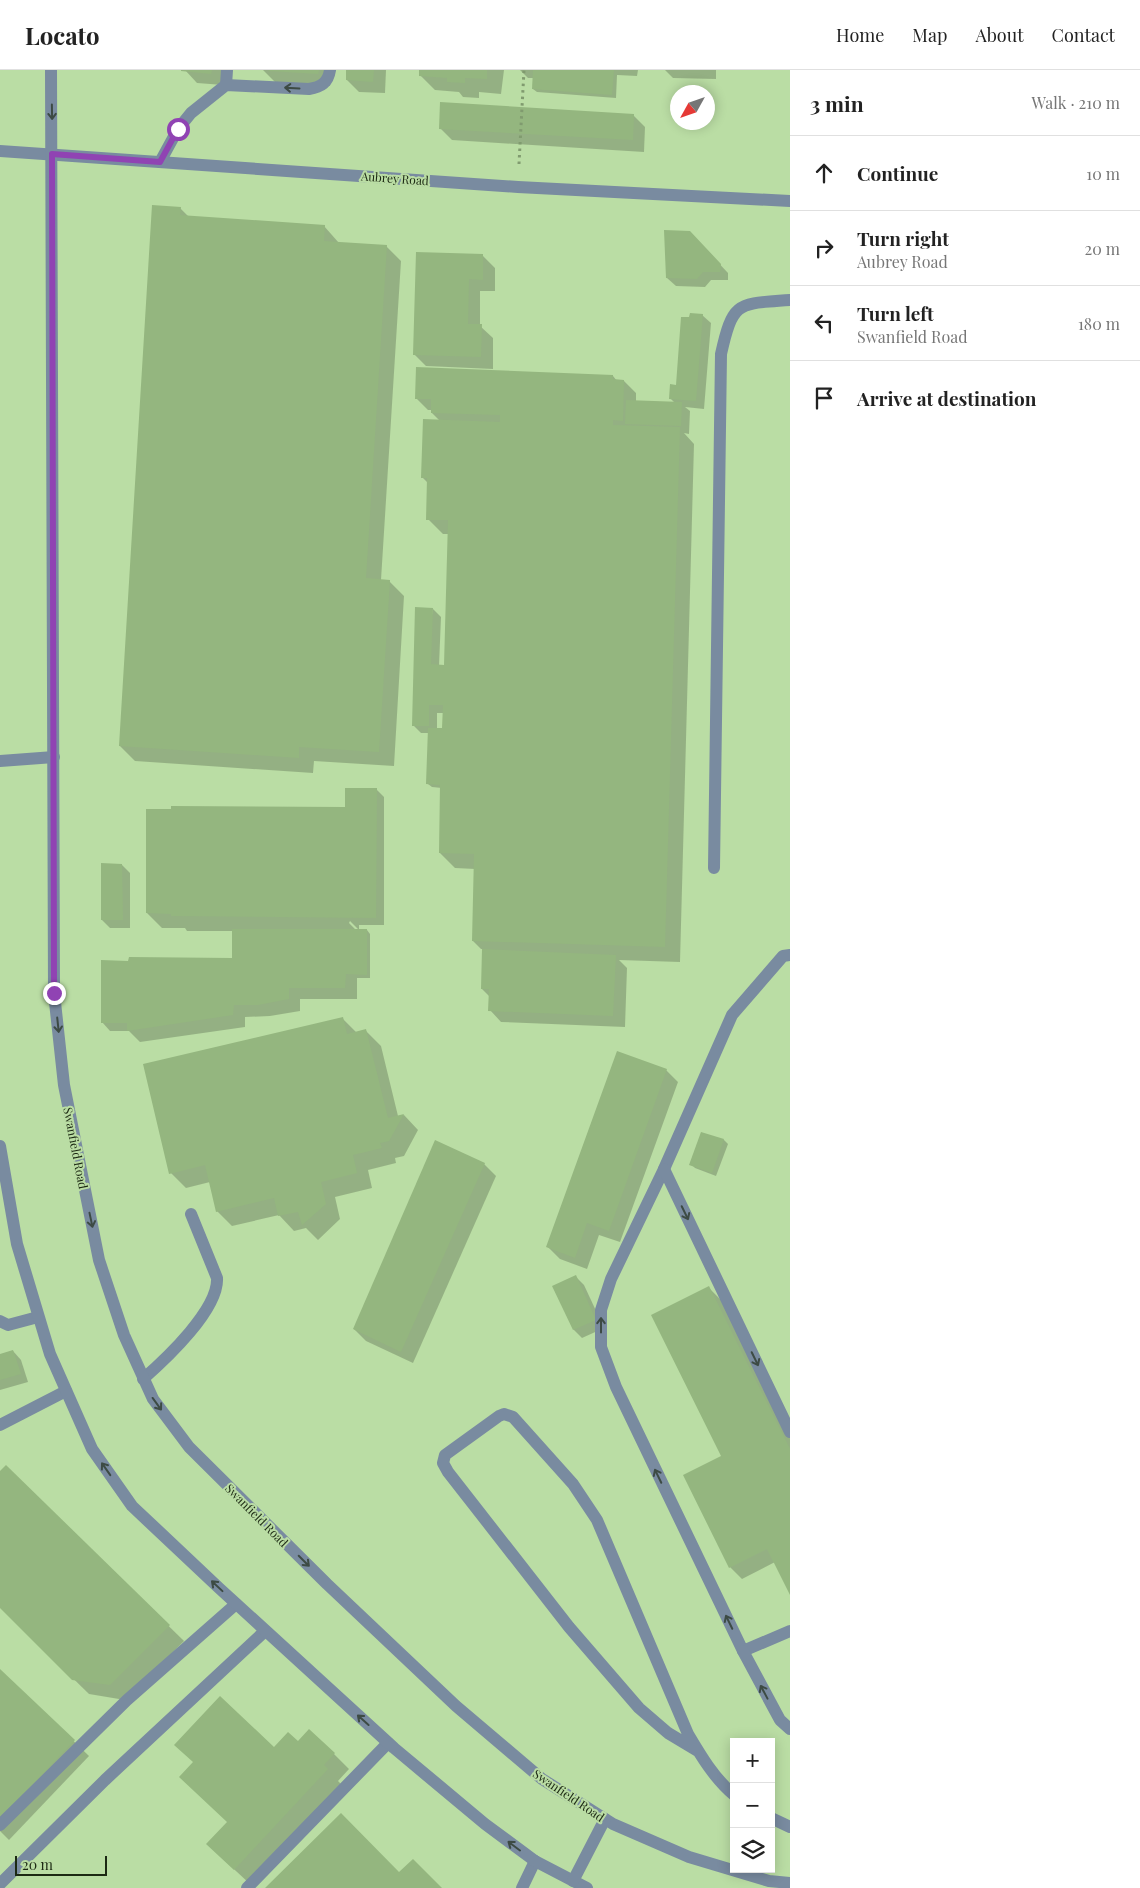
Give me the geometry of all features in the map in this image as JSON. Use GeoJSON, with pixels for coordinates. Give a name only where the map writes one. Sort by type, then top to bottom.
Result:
{"type":"FeatureCollection","features":[{"type":"Feature","properties":{"kind":"street","name":"Swanfield Road"},"geometry":{"type":"LineString","coordinates":[[51,70],[54,993],[64,1085],[99,1260],[124,1335],[153,1399],[189,1447],[327,1584],[456,1706],[542,1779],[605,1819],[689,1857],[769,1881],[790,1883]]}},
{"type":"Feature","properties":{"kind":"street"},"geometry":{"type":"LineString","coordinates":[[226,85],[227,70]]}},
{"type":"Feature","properties":{"kind":"street"},"geometry":{"type":"LineString","coordinates":[[160,162],[178,129],[191,113],[226,85],[309,89],[320,87],[325,83],[330,70]]}},
{"type":"Feature","properties":{"kind":"street","name":"Aubrey Road"},"geometry":{"type":"LineString","coordinates":[[0,151],[518,187],[790,201]]}},
{"type":"Feature","properties":{"kind":"street"},"geometry":{"type":"LineString","coordinates":[[714,868],[721,354],[726,332],[736,311],[749,303],[790,300]]}},
{"type":"Feature","properties":{"kind":"street"},"geometry":{"type":"LineString","coordinates":[[0,761],[54,757]]}},
{"type":"Feature","properties":{"kind":"street"},"geometry":{"type":"LineString","coordinates":[[790,955],[783,956],[732,1015],[664,1169],[611,1279],[600,1310],[601,1347],[616,1388],[743,1651],[780,1720],[790,1729]]}},
{"type":"Feature","properties":{"kind":"street"},"geometry":{"type":"LineString","coordinates":[[0,1146],[16,1244],[50,1354],[92,1449],[132,1506],[388,1743],[486,1824],[535,1861],[586,1888]]}},
{"type":"Feature","properties":{"kind":"street"},"geometry":{"type":"LineString","coordinates":[[664,1169],[790,1432]]}},
{"type":"Feature","properties":{"kind":"street"},"geometry":{"type":"LineString","coordinates":[[144,1378],[164,1361],[207,1310],[217,1287],[217,1278],[191,1214]]}},
{"type":"Feature","properties":{"kind":"street"},"geometry":{"type":"LineString","coordinates":[[0,1321],[8,1325],[38,1317]]}},
{"type":"Feature","properties":{"kind":"street"},"geometry":{"type":"LineString","coordinates":[[0,1425],[66,1391]]}},
{"type":"Feature","properties":{"kind":"street"},"geometry":{"type":"LineString","coordinates":[[698,1751],[668,1733],[638,1708],[570,1627],[448,1472],[443,1463],[445,1455],[499,1416],[504,1414],[513,1417],[573,1484],[597,1520],[688,1734],[698,1751],[730,1791]]}},
{"type":"Feature","properties":{"kind":"street"},"geometry":{"type":"LineString","coordinates":[[0,1825],[127,1700],[236,1604]]}},
{"type":"Feature","properties":{"kind":"street"},"geometry":{"type":"LineString","coordinates":[[0,1884],[105,1780],[265,1631]]}},
{"type":"Feature","properties":{"kind":"street"},"geometry":{"type":"LineString","coordinates":[[743,1651],[790,1632]]}},
{"type":"Feature","properties":{"kind":"street"},"geometry":{"type":"LineString","coordinates":[[247,1888],[388,1743]]}},
{"type":"Feature","properties":{"kind":"street"},"geometry":{"type":"LineString","coordinates":[[573,1881],[605,1819]]}},
{"type":"Feature","properties":{"kind":"street"},"geometry":{"type":"LineString","coordinates":[[775,1820],[790,1827]]}},
{"type":"Feature","properties":{"kind":"street"},"geometry":{"type":"LineString","coordinates":[[522,1888],[535,1861]]}},
{"type":"Feature","properties":{"kind":"path"},"geometry":{"type":"LineString","coordinates":[[518,187],[524,70]]}},
{"type":"Feature","properties":{"kind":"building"},"geometry":{"type":"Polygon","coordinates":[[[181,70],[212,70],[211,74],[181,70]]]}},
{"type":"Feature","properties":{"kind":"building"},"geometry":{"type":"Polygon","coordinates":[[[269,70],[319,70],[318,74],[269,70]]]}},
{"type":"Feature","properties":{"kind":"building"},"geometry":{"type":"Polygon","coordinates":[[[346,70],[374,70],[373,82],[346,80],[346,70]]]}},
{"type":"Feature","properties":{"kind":"building"},"geometry":{"type":"Polygon","coordinates":[[[419,70],[487,70],[487,79],[465,78],[465,83],[447,82],[447,78],[419,76],[419,70]]]}},
{"type":"Feature","properties":{"kind":"building"},"geometry":{"type":"Polygon","coordinates":[[[533,70],[614,70],[612,95],[532,89],[533,70]]]}},
{"type":"Feature","properties":{"kind":"building"},"geometry":{"type":"Polygon","coordinates":[[[440,102],[634,114],[633,140],[439,129],[440,102]]]}},
{"type":"Feature","properties":{"kind":"building"},"geometry":{"type":"Polygon","coordinates":[[[152,205],[181,207],[180,215],[325,225],[324,241],[387,245],[366,578],[390,580],[379,752],[299,747],[299,758],[119,746],[152,205]]]}},
{"type":"Feature","properties":{"kind":"building"},"geometry":{"type":"Polygon","coordinates":[[[664,230],[690,231],[721,264],[720,272],[703,272],[697,279],[666,278],[664,230]]]}},
{"type":"Feature","properties":{"kind":"building"},"geometry":{"type":"Polygon","coordinates":[[[416,252],[483,254],[483,280],[469,279],[468,324],[482,324],[481,357],[413,355],[416,252]]]}},
{"type":"Feature","properties":{"kind":"building"},"geometry":{"type":"Polygon","coordinates":[[[690,313],[703,314],[696,401],[669,399],[670,384],[676,385],[681,317],[689,317],[690,313]]]}},
{"type":"Feature","properties":{"kind":"building"},"geometry":{"type":"Polygon","coordinates":[[[416,367],[613,375],[613,379],[624,380],[623,421],[613,420],[613,425],[680,427],[665,947],[472,941],[474,854],[439,853],[440,785],[426,784],[428,728],[442,728],[443,705],[429,705],[429,726],[412,726],[415,607],[433,608],[431,664],[444,665],[448,520],[426,520],[427,478],[421,478],[423,419],[500,422],[500,415],[431,413],[431,399],[415,399],[416,367]]]}},
{"type":"Feature","properties":{"kind":"building"},"geometry":{"type":"Polygon","coordinates":[[[626,400],[682,402],[681,426],[625,424],[626,400]]]}},
{"type":"Feature","properties":{"kind":"building"},"geometry":{"type":"Polygon","coordinates":[[[345,788],[377,788],[376,918],[171,916],[171,914],[146,913],[146,809],[171,809],[171,806],[345,807],[345,788]]]}},
{"type":"Feature","properties":{"kind":"building"},"geometry":{"type":"Polygon","coordinates":[[[101,863],[122,864],[123,920],[101,920],[101,863]]]}},
{"type":"Feature","properties":{"kind":"building"},"geometry":{"type":"Polygon","coordinates":[[[232,929],[367,929],[367,975],[346,974],[345,988],[289,988],[289,999],[258,1005],[234,1005],[233,1015],[127,1031],[127,1023],[101,1023],[101,960],[128,961],[129,957],[232,958],[232,929]]]}},
{"type":"Feature","properties":{"kind":"building"},"geometry":{"type":"Polygon","coordinates":[[[482,949],[616,955],[613,1016],[488,1011],[489,989],[481,989],[482,949]]]}},
{"type":"Feature","properties":{"kind":"building"},"geometry":{"type":"Polygon","coordinates":[[[343,1017],[347,1034],[366,1029],[388,1118],[404,1114],[389,1141],[380,1143],[382,1148],[353,1155],[357,1173],[321,1182],[326,1204],[302,1225],[298,1212],[278,1216],[274,1198],[216,1212],[205,1165],[169,1174],[143,1064],[343,1017]]]}},
{"type":"Feature","properties":{"kind":"building"},"geometry":{"type":"Polygon","coordinates":[[[617,1051],[667,1069],[609,1231],[587,1223],[575,1258],[546,1247],[617,1051]]]}},
{"type":"Feature","properties":{"kind":"building"},"geometry":{"type":"Polygon","coordinates":[[[701,1132],[724,1139],[712,1173],[689,1165],[701,1132]]]}},
{"type":"Feature","properties":{"kind":"building"},"geometry":{"type":"Polygon","coordinates":[[[435,1140],[485,1163],[401,1352],[353,1329],[435,1140]]]}},
{"type":"Feature","properties":{"kind":"building"},"geometry":{"type":"Polygon","coordinates":[[[576,1275],[596,1320],[573,1330],[552,1286],[576,1275]]]}},
{"type":"Feature","properties":{"kind":"building"},"geometry":{"type":"Polygon","coordinates":[[[709,1286],[790,1449],[790,1595],[767,1549],[729,1568],[683,1475],[721,1456],[651,1315],[709,1286]]]}},
{"type":"Feature","properties":{"kind":"building"},"geometry":{"type":"Polygon","coordinates":[[[13,1350],[21,1374],[0,1380],[0,1354],[13,1350]]]}},
{"type":"Feature","properties":{"kind":"building"},"geometry":{"type":"Polygon","coordinates":[[[6,1465],[170,1625],[110,1685],[72,1680],[0,1608],[0,1471],[6,1465]]]}},
{"type":"Feature","properties":{"kind":"building"},"geometry":{"type":"Polygon","coordinates":[[[0,1669],[75,1740],[0,1819],[0,1669]]]}},
{"type":"Feature","properties":{"kind":"building"},"geometry":{"type":"Polygon","coordinates":[[[220,1696],[274,1747],[288,1732],[298,1741],[309,1729],[335,1753],[324,1765],[328,1769],[234,1870],[206,1844],[227,1822],[179,1777],[193,1762],[174,1745],[220,1696]]]}},
{"type":"Feature","properties":{"kind":"building"},"geometry":{"type":"Polygon","coordinates":[[[341,1813],[399,1872],[413,1859],[442,1888],[265,1888],[341,1813]]]}},
{"type":"Feature","properties":{"kind":"route"},"geometry":{"type":"LineString","coordinates":[[54,993],[52,154],[160,162],[178,129]]}}]}
